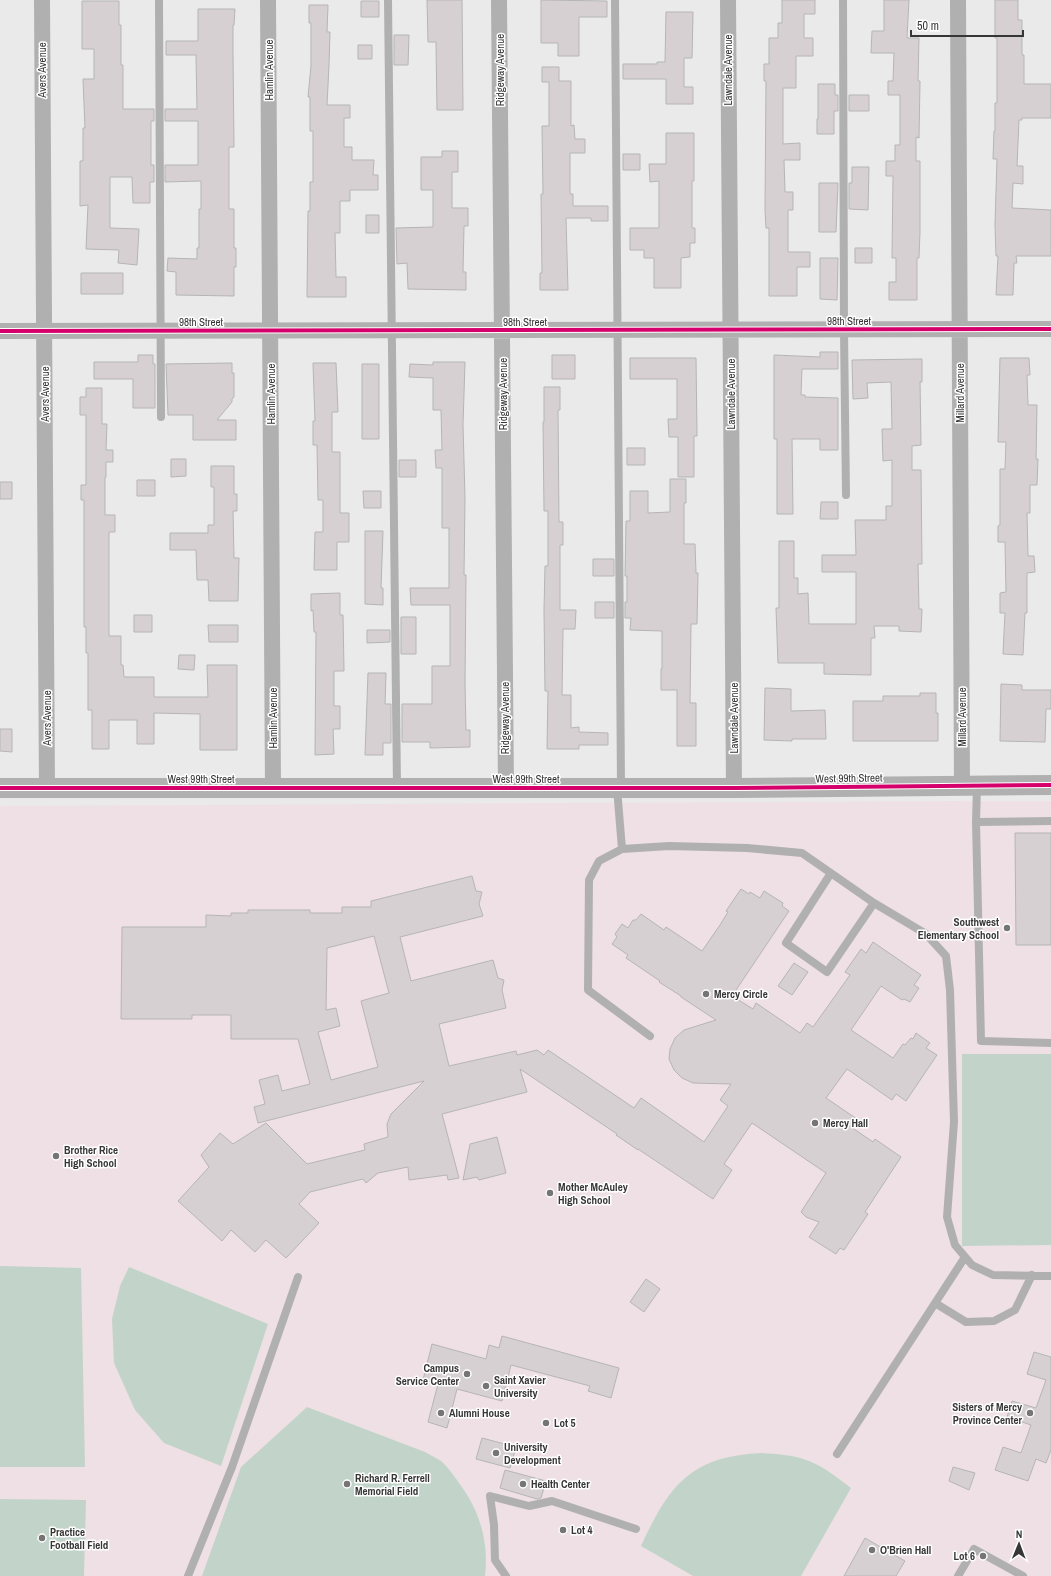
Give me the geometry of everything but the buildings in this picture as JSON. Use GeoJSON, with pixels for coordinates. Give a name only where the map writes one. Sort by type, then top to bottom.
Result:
{"type":"FeatureCollection","features":[{"type":"Feature","properties":{"kind":"street","name":"Avers Avenue"},"geometry":{"type":"LineString","coordinates":[[42,0],[47,789]]}},
{"type":"Feature","properties":{"kind":"street","name":"Hamlin Avenue"},"geometry":{"type":"LineString","coordinates":[[268,0],[273,788]]}},
{"type":"Feature","properties":{"kind":"street","name":"Ridgeway Avenue"},"geometry":{"type":"LineString","coordinates":[[500,0],[506,788]]}},
{"type":"Feature","properties":{"kind":"street","name":"Lawndale Avenue"},"geometry":{"type":"LineString","coordinates":[[728,0],[734,788]]}},
{"type":"Feature","properties":{"kind":"street","name":"Millard Avenue"},"geometry":{"type":"LineString","coordinates":[[958,0],[960,329],[970,785]]}},
{"type":"Feature","properties":{"kind":"street","name":"98th Street"},"geometry":{"type":"LineString","coordinates":[[0,331],[502,331],[1051,328]]}},
{"type":"Feature","properties":{"kind":"street","name":"West 99th Street"},"geometry":{"type":"LineString","coordinates":[[0,788],[734,788],[1051,785]]}},
{"type":"Feature","properties":{"kind":"lane"},"geometry":{"type":"LineString","coordinates":[[159,0],[161,417]]}},
{"type":"Feature","properties":{"kind":"lane"},"geometry":{"type":"LineString","coordinates":[[388,0],[397,788]]}},
{"type":"Feature","properties":{"kind":"lane"},"geometry":{"type":"LineString","coordinates":[[615,0],[619,788],[622,849]]}},
{"type":"Feature","properties":{"kind":"lane"},"geometry":{"type":"LineString","coordinates":[[843,0],[846,495]]}},
{"type":"Feature","properties":{"kind":"lane"},"geometry":{"type":"LineString","coordinates":[[970,785],[976,822],[981,1041],[1051,1043]]}},
{"type":"Feature","properties":{"kind":"lane"},"geometry":{"type":"LineString","coordinates":[[976,822],[1051,821]]}},
{"type":"Feature","properties":{"kind":"lane"},"geometry":{"type":"LineString","coordinates":[[650,1036],[588,990],[589,880],[599,861],[622,849],[669,846],[747,848],[802,853],[874,902],[926,934],[946,956],[950,990],[954,1122],[947,1217],[955,1245],[972,1265],[993,1275],[1051,1276]]}},
{"type":"Feature","properties":{"kind":"lane"},"geometry":{"type":"LineString","coordinates":[[831,873],[786,944],[821,968],[827,972],[874,902]]}},
{"type":"Feature","properties":{"kind":"lane"},"geometry":{"type":"LineString","coordinates":[[837,1454],[965,1257]]}},
{"type":"Feature","properties":{"kind":"lane"},"geometry":{"type":"LineString","coordinates":[[935,1303],[966,1322],[994,1322],[1015,1310],[1032,1275]]}},
{"type":"Feature","properties":{"kind":"lane"},"geometry":{"type":"LineString","coordinates":[[188,1576],[232,1467],[298,1277]]}},
{"type":"Feature","properties":{"kind":"lane"},"geometry":{"type":"LineString","coordinates":[[506,1576],[495,1560],[494,1525],[490,1496],[529,1506],[552,1501],[636,1529]]}},
{"type":"Feature","properties":{"kind":"lane"},"geometry":{"type":"LineString","coordinates":[[958,1576],[974,1549],[1023,1576]]}},
{"type":"Feature","properties":{"kind":"shaded area"},"geometry":{"type":"Polygon","coordinates":[[[1051,801],[1051,1576],[0,1576],[0,806],[1051,801]]]}},
{"type":"Feature","properties":{"kind":"green space"},"geometry":{"type":"Polygon","coordinates":[[[962,1054],[1051,1054],[1051,1245],[962,1246],[962,1054]]]}},
{"type":"Feature","properties":{"kind":"green space"},"geometry":{"type":"Polygon","coordinates":[[[0,1266],[81,1268],[85,1467],[0,1467],[0,1266]]]}},
{"type":"Feature","properties":{"kind":"green space"},"geometry":{"type":"Polygon","coordinates":[[[129,1267],[268,1324],[221,1466],[164,1443],[135,1410],[114,1363],[112,1319],[120,1286],[129,1267]]]}},
{"type":"Feature","properties":{"kind":"green space","name":"Richard R. Ferrell Memorial Field"},"geometry":{"type":"Polygon","coordinates":[[[307,1407],[425,1452],[444,1463],[466,1494],[478,1516],[486,1551],[485,1576],[202,1576],[241,1467],[307,1407]]]}},
{"type":"Feature","properties":{"kind":"green space"},"geometry":{"type":"Polygon","coordinates":[[[762,1453],[792,1456],[815,1463],[851,1488],[801,1576],[693,1576],[641,1546],[662,1506],[685,1478],[700,1468],[717,1460],[738,1455],[762,1453]]]}},
{"type":"Feature","properties":{"kind":"green space","name":"Practice Football Field"},"geometry":{"type":"Polygon","coordinates":[[[0,1499],[86,1500],[84,1576],[0,1576],[0,1499]]]}},
{"type":"Feature","properties":{"kind":"cycle path"},"geometry":{"type":"LineString","coordinates":[[0,331],[1051,329]]}},
{"type":"Feature","properties":{"kind":"cycle path"},"geometry":{"type":"LineString","coordinates":[[0,788],[734,788],[1051,785]]}},
{"type":"Feature","properties":{"kind":"place","name":"Southwest Elementary School"},"geometry":{"type":"Point","coordinates":[1007,928]}},
{"type":"Feature","properties":{"kind":"place","name":"Mercy Circle"},"geometry":{"type":"Point","coordinates":[706,994]}},
{"type":"Feature","properties":{"kind":"place","name":"Mercy Hall"},"geometry":{"type":"Point","coordinates":[815,1123]}},
{"type":"Feature","properties":{"kind":"place","name":"Brother Rice High School"},"geometry":{"type":"Point","coordinates":[56,1156]}},
{"type":"Feature","properties":{"kind":"place","name":"Mother McAuley High School"},"geometry":{"type":"Point","coordinates":[550,1193]}},
{"type":"Feature","properties":{"kind":"place","name":"Campus Service Center"},"geometry":{"type":"Point","coordinates":[467,1374]}},
{"type":"Feature","properties":{"kind":"place","name":"Saint Xavier University"},"geometry":{"type":"Point","coordinates":[486,1386]}},
{"type":"Feature","properties":{"kind":"place","name":"Alumni House"},"geometry":{"type":"Point","coordinates":[441,1413]}},
{"type":"Feature","properties":{"kind":"place","name":"Sisters of Mercy Province Center"},"geometry":{"type":"Point","coordinates":[1030,1413]}},
{"type":"Feature","properties":{"kind":"place","name":"Lot 5"},"geometry":{"type":"Point","coordinates":[546,1423]}},
{"type":"Feature","properties":{"kind":"place","name":"University Development"},"geometry":{"type":"Point","coordinates":[496,1453]}},
{"type":"Feature","properties":{"kind":"place","name":"Richard R. Ferrell Memorial Field"},"geometry":{"type":"Point","coordinates":[347,1484]}},
{"type":"Feature","properties":{"kind":"place","name":"Health Center"},"geometry":{"type":"Point","coordinates":[523,1484]}},
{"type":"Feature","properties":{"kind":"place","name":"Lot 4"},"geometry":{"type":"Point","coordinates":[563,1530]}},
{"type":"Feature","properties":{"kind":"place","name":"Practice Football Field"},"geometry":{"type":"Point","coordinates":[42,1538]}},
{"type":"Feature","properties":{"kind":"place","name":"O'Brien Hall"},"geometry":{"type":"Point","coordinates":[872,1550]}},
{"type":"Feature","properties":{"kind":"place","name":"Lot 6"},"geometry":{"type":"Point","coordinates":[983,1556]}}]}
